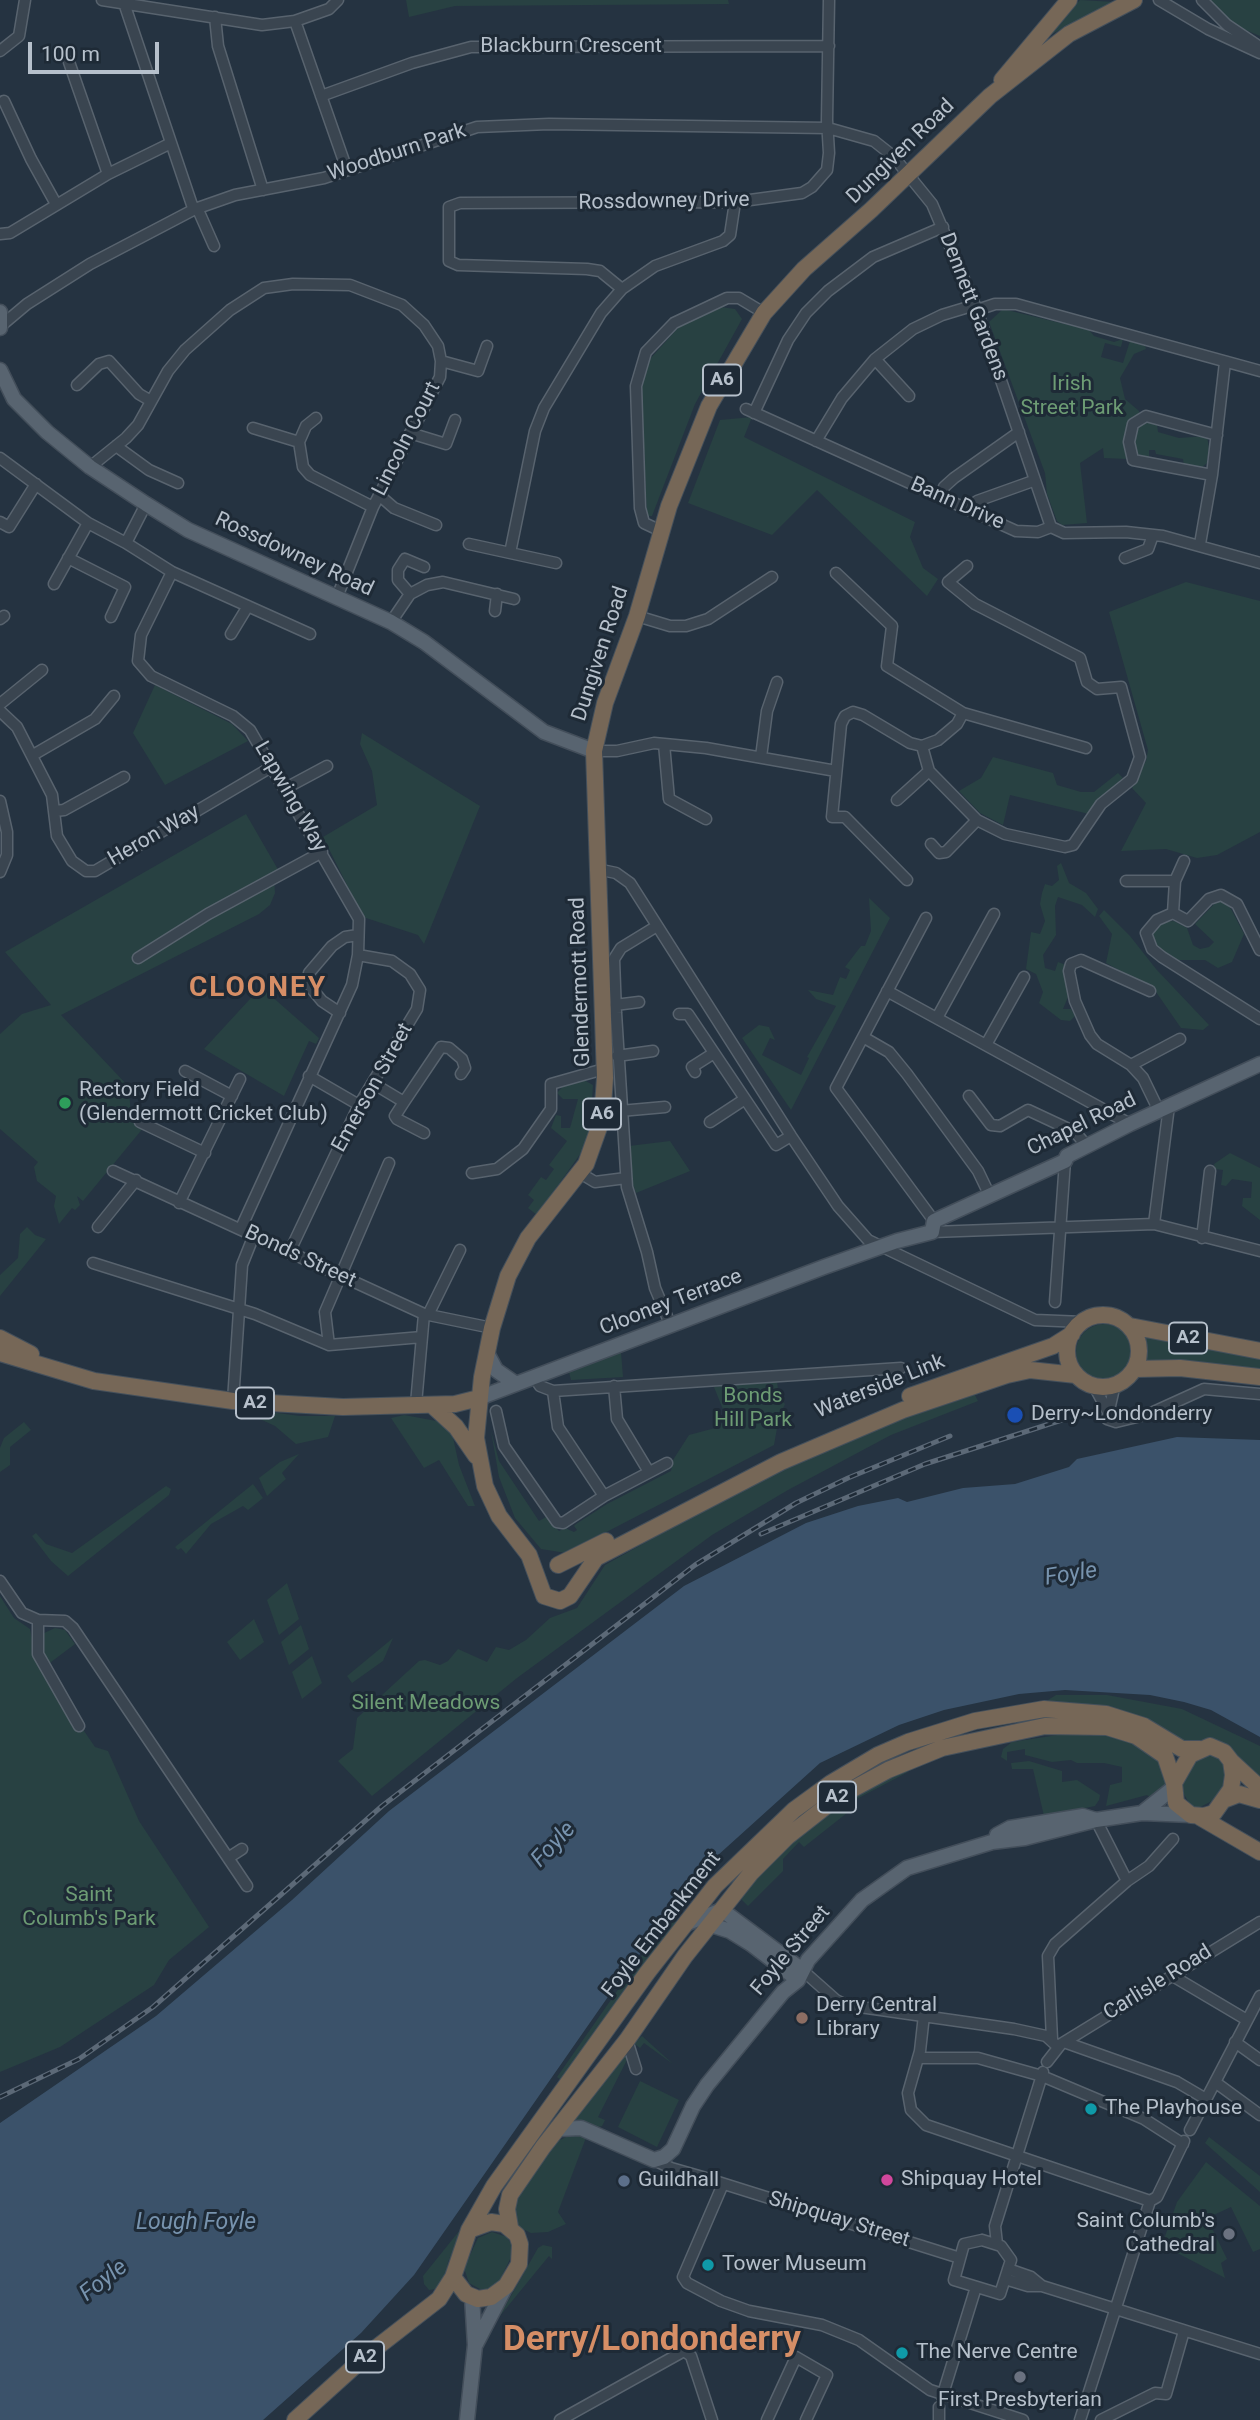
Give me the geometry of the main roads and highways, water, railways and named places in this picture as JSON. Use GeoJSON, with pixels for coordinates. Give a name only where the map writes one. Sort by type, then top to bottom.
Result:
{"type":"FeatureCollection","features":[{"type":"Feature","properties":{"kind":"highway","name":"Dungiven Road"},"geometry":{"type":"LineString","coordinates":[[990,96],[1019,55],[1069,0]]}},
{"type":"Feature","properties":{"kind":"highway","name":"Dungiven Road"},"geometry":{"type":"LineString","coordinates":[[597,869],[594,751],[605,703],[637,616],[661,531],[709,406],[764,313],[804,269],[872,210],[990,96],[1069,34],[1134,0]]}},
{"type":"Feature","properties":{"kind":"highway","name":"Glendermott Road"},"geometry":{"type":"LineString","coordinates":[[479,1461],[476,1425],[479,1398],[492,1328],[508,1276],[528,1238],[580,1173],[596,1143],[602,1119],[604,1069],[597,869]]}},
{"type":"Feature","properties":{"kind":"highway","name":"A2"},"geometry":{"type":"LineString","coordinates":[[1078,1328],[1096,1316],[1108,1316],[1130,1326],[1260,1351]]}},
{"type":"Feature","properties":{"kind":"highway","name":"A2"},"geometry":{"type":"LineString","coordinates":[[1130,1326],[1139,1345],[1135,1368],[1180,1368],[1260,1377]]}},
{"type":"Feature","properties":{"kind":"highway"},"geometry":{"type":"LineString","coordinates":[[1078,1328],[1068,1356],[1076,1375],[1094,1386],[1114,1391],[1135,1368]]}},
{"type":"Feature","properties":{"kind":"highway","name":"Waterside Link"},"geometry":{"type":"LineString","coordinates":[[1076,1375],[1030,1370],[1007,1374],[902,1410],[781,1462],[596,1558],[570,1596],[556,1601],[544,1596],[539,1581],[545,1569],[777,1452],[898,1400],[1052,1346],[1078,1328]]}},
{"type":"Feature","properties":{"kind":"highway","name":"A2"},"geometry":{"type":"LineString","coordinates":[[1,1349],[94,1381],[233,1401],[343,1407],[424,1405],[479,1398]]}},
{"type":"Feature","properties":{"kind":"highway"},"geometry":{"type":"LineString","coordinates":[[424,1405],[456,1427],[479,1461],[485,1486],[499,1516],[529,1555],[539,1581]]}},
{"type":"Feature","properties":{"kind":"highway"},"geometry":{"type":"LineString","coordinates":[[529,1555],[570,1570],[575,1585]]}},
{"type":"Feature","properties":{"kind":"highway","name":"Foyle Embankment"},"geometry":{"type":"LineString","coordinates":[[469,2230],[494,2186],[682,1926],[724,1875],[794,1810],[851,1770],[908,1742],[975,1721],[1026,1711],[1055,1709],[1096,1713],[1133,1721],[1182,1749],[1200,1749]]}},
{"type":"Feature","properties":{"kind":"highway","name":"Foyle Embankment"},"geometry":{"type":"LineString","coordinates":[[510,2227],[507,2209],[510,2195],[543,2147],[627,2040],[685,1956],[751,1873],[819,1811],[888,1770],[942,1748],[1045,1726],[1107,1727],[1136,1736],[1160,1751],[1168,1761],[1173,1786]]}},
{"type":"Feature","properties":{"kind":"highway","name":"A2"},"geometry":{"type":"LineString","coordinates":[[1200,1749],[1218,1748],[1260,1788]]}},
{"type":"Feature","properties":{"kind":"highway"},"geometry":{"type":"LineString","coordinates":[[1173,1786],[1186,1760],[1200,1749]]}},
{"type":"Feature","properties":{"kind":"highway"},"geometry":{"type":"LineString","coordinates":[[1231,1761],[1233,1774],[1225,1801],[1224,1817],[1234,1838]]}},
{"type":"Feature","properties":{"kind":"highway","name":"A2"},"geometry":{"type":"LineString","coordinates":[[1173,1786],[1179,1808],[1260,1852]]}},
{"type":"Feature","properties":{"kind":"highway"},"geometry":{"type":"LineString","coordinates":[[1194,1816],[1214,1813],[1225,1801],[1239,1794],[1260,1800]]}},
{"type":"Feature","properties":{"kind":"highway"},"geometry":{"type":"LineString","coordinates":[[469,2230],[492,2222],[510,2227]]}},
{"type":"Feature","properties":{"kind":"highway","name":"A2"},"geometry":{"type":"LineString","coordinates":[[439,2298],[491,2297],[506,2286],[521,2255],[517,2235],[510,2227]]}},
{"type":"Feature","properties":{"kind":"highway","name":"A2"},"geometry":{"type":"LineString","coordinates":[[295,2420],[367,2355],[439,2298],[453,2277],[469,2230]]}},
{"type":"Feature","properties":{"kind":"highway"},"geometry":{"type":"LineString","coordinates":[[453,2277],[469,2296]]}},
{"type":"Feature","properties":{"kind":"main road","name":"Rossdowney Road"},"geometry":{"type":"LineString","coordinates":[[0,370],[14,399],[31,417],[90,467],[146,504],[188,530],[391,622],[424,642],[544,732],[594,751]]}},
{"type":"Feature","properties":{"kind":"main road","name":"Chapel Road"},"geometry":{"type":"LineString","coordinates":[[911,1236],[989,1194],[1065,1161],[1067,1156],[1130,1124],[1260,1065]]}},
{"type":"Feature","properties":{"kind":"main road","name":"Clooney Terrace"},"geometry":{"type":"LineString","coordinates":[[479,1398],[911,1236]]}},
{"type":"Feature","properties":{"kind":"main road"},"geometry":{"type":"LineString","coordinates":[[487,1353],[496,1370],[516,1384]]}},
{"type":"Feature","properties":{"kind":"main road","name":"Foyle Street"},"geometry":{"type":"LineString","coordinates":[[1142,1813],[1173,1786]]}},
{"type":"Feature","properties":{"kind":"main road","name":"Foyle Street"},"geometry":{"type":"LineString","coordinates":[[581,2128],[654,2160],[664,2157],[673,2149],[707,2085],[783,1992],[862,1900],[907,1868],[992,1842],[998,1833],[1010,1828],[1083,1816],[1096,1821],[1142,1813],[1194,1816]]}},
{"type":"Feature","properties":{"kind":"main road"},"geometry":{"type":"LineString","coordinates":[[682,1926],[722,1910],[800,1975]]}},
{"type":"Feature","properties":{"kind":"main road"},"geometry":{"type":"LineString","coordinates":[[711,1925],[730,1931],[800,1975]]}},
{"type":"Feature","properties":{"kind":"main road"},"geometry":{"type":"LineString","coordinates":[[558,2129],[581,2128]]}},
{"type":"Feature","properties":{"kind":"main road"},"geometry":{"type":"LineString","coordinates":[[543,2147],[562,2134],[581,2128]]}},
{"type":"Feature","properties":{"kind":"main road","name":"A2"},"geometry":{"type":"LineString","coordinates":[[475,2345],[506,2286]]}},
{"type":"Feature","properties":{"kind":"main road","name":"A2"},"geometry":{"type":"LineString","coordinates":[[467,2420],[475,2345],[469,2296]]}},
{"type":"Feature","properties":{"kind":"water","name":"Lough Foyle"},"geometry":{"type":"Polygon","coordinates":[[[1177,1437],[1260,1440],[1260,1737],[1211,1710],[1184,1702],[1150,1695],[1065,1690],[1019,1694],[944,1710],[899,1725],[820,1763],[717,1856],[687,1893],[619,1981],[414,2275],[361,2333],[263,2420],[0,2420],[0,2123],[156,2016],[292,1900],[389,1811],[684,1586],[806,1523],[858,1506],[898,1498],[907,1502],[963,1488],[1015,1484],[1069,1467],[1077,1459],[1177,1437]]]}},
{"type":"Feature","properties":{"kind":"railway"},"geometry":{"type":"LineString","coordinates":[[761,1534],[925,1464],[1065,1419]]}},
{"type":"Feature","properties":{"kind":"railway"},"geometry":{"type":"LineString","coordinates":[[0,2097],[79,2059],[153,2007],[382,1806],[695,1565],[796,1503],[848,1478],[950,1436]]}},
{"type":"Feature","properties":{"kind":"place","name":"Rectory Field (Glendermott Cricket Club)"},"geometry":{"type":"Point","coordinates":[65,1103]}},
{"type":"Feature","properties":{"kind":"place","name":"Derry~Londonderry"},"geometry":{"type":"Point","coordinates":[1015,1415]}},
{"type":"Feature","properties":{"kind":"place","name":"Derry Central Library"},"geometry":{"type":"Point","coordinates":[802,2018]}},
{"type":"Feature","properties":{"kind":"place","name":"The Playhouse"},"geometry":{"type":"Point","coordinates":[1091,2109]}},
{"type":"Feature","properties":{"kind":"place","name":"Shipquay Hotel"},"geometry":{"type":"Point","coordinates":[887,2180]}},
{"type":"Feature","properties":{"kind":"place","name":"Guildhall"},"geometry":{"type":"Point","coordinates":[624,2181]}},
{"type":"Feature","properties":{"kind":"place","name":"Saint Columb's Cathedral"},"geometry":{"type":"Point","coordinates":[1229,2234]}},
{"type":"Feature","properties":{"kind":"place","name":"Tower Museum"},"geometry":{"type":"Point","coordinates":[708,2265]}},
{"type":"Feature","properties":{"kind":"place","name":"The Nerve Centre"},"geometry":{"type":"Point","coordinates":[902,2353]}},
{"type":"Feature","properties":{"kind":"place","name":"First Presbyterian"},"geometry":{"type":"Point","coordinates":[1020,2377]}},
{"type":"Feature","properties":{"kind":"district","name":"CLOONEY"},"geometry":{"type":"Point","coordinates":[258,989]}},
{"type":"Feature","properties":{"kind":"district","name":"Derry/Londonderry"},"geometry":{"type":"Point","coordinates":[652,2341]}},
{"type":"Feature","properties":{"kind":"park label","name":"Irish Street Park"},"geometry":{"type":"Point","coordinates":[1072,397]}},
{"type":"Feature","properties":{"kind":"park label","name":"Bonds Hill Park"},"geometry":{"type":"Point","coordinates":[753,1409]}},
{"type":"Feature","properties":{"kind":"park label","name":"Silent Meadows"},"geometry":{"type":"Point","coordinates":[426,1704]}},
{"type":"Feature","properties":{"kind":"park label","name":"Saint Columb's Park"},"geometry":{"type":"Point","coordinates":[89,1908]}},
{"type":"Feature","properties":{"kind":"water label","name":"Foyle"},"geometry":{"type":"Point","coordinates":[1071,1575]}},
{"type":"Feature","properties":{"kind":"water label","name":"Foyle"},"geometry":{"type":"Point","coordinates":[554,1845]}},
{"type":"Feature","properties":{"kind":"water label","name":"Foyle"},"geometry":{"type":"Point","coordinates":[104,2281]}}]}
